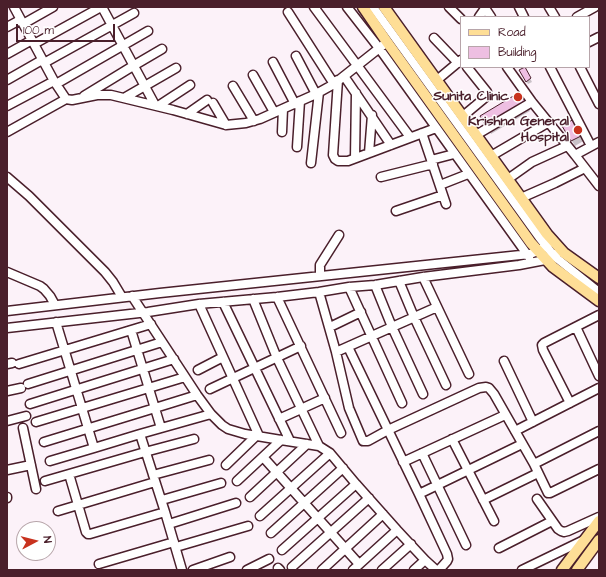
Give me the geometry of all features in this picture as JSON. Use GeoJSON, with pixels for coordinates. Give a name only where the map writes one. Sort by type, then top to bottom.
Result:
{"type":"FeatureCollection","features":[{"type":"Feature","properties":{"kind":"main road"},"geometry":{"type":"LineString","coordinates":[[363,7],[383,45],[531,243],[546,246],[554,255],[553,267],[599,301]]}},
{"type":"Feature","properties":{"kind":"main road"},"geometry":{"type":"LineString","coordinates":[[384,7],[521,198],[546,246],[554,255],[599,278]]}},
{"type":"Feature","properties":{"kind":"main road"},"geometry":{"type":"LineString","coordinates":[[562,570],[599,521]]}},
{"type":"Feature","properties":{"kind":"main road"},"geometry":{"type":"LineString","coordinates":[[577,570],[599,540]]}},
{"type":"Feature","properties":{"kind":"street"},"geometry":{"type":"LineString","coordinates":[[14,7],[55,83],[66,99]]}},
{"type":"Feature","properties":{"kind":"street"},"geometry":{"type":"LineString","coordinates":[[7,28],[53,7]]}},
{"type":"Feature","properties":{"kind":"street"},"geometry":{"type":"LineString","coordinates":[[7,54],[101,7],[156,106]]}},
{"type":"Feature","properties":{"kind":"street"},"geometry":{"type":"LineString","coordinates":[[314,7],[410,137]]}},
{"type":"Feature","properties":{"kind":"street"},"geometry":{"type":"LineString","coordinates":[[347,7],[383,45],[454,154],[526,255],[534,262]]}},
{"type":"Feature","properties":{"kind":"street"},"geometry":{"type":"LineString","coordinates":[[7,311],[122,297],[526,255],[546,246],[373,7]]}},
{"type":"Feature","properties":{"kind":"street"},"geometry":{"type":"LineString","coordinates":[[449,7],[460,18]]}},
{"type":"Feature","properties":{"kind":"street"},"geometry":{"type":"LineString","coordinates":[[519,7],[524,16]]}},
{"type":"Feature","properties":{"kind":"street"},"geometry":{"type":"LineString","coordinates":[[549,7],[554,16]]}},
{"type":"Feature","properties":{"kind":"street"},"geometry":{"type":"LineString","coordinates":[[579,13],[595,7]]}},
{"type":"Feature","properties":{"kind":"street"},"geometry":{"type":"LineString","coordinates":[[480,16],[486,8]]}},
{"type":"Feature","properties":{"kind":"street"},"geometry":{"type":"LineString","coordinates":[[288,12],[339,80],[356,93],[391,144]]}},
{"type":"Feature","properties":{"kind":"street"},"geometry":{"type":"LineString","coordinates":[[7,80],[44,62],[134,13]]}},
{"type":"Feature","properties":{"kind":"street"},"geometry":{"type":"LineString","coordinates":[[7,106],[55,83],[148,31]]}},
{"type":"Feature","properties":{"kind":"street"},"geometry":{"type":"LineString","coordinates":[[434,38],[460,62],[437,80]]}},
{"type":"Feature","properties":{"kind":"street"},"geometry":{"type":"LineString","coordinates":[[7,132],[66,99],[69,100],[107,94],[226,125],[246,123],[283,109],[317,93],[339,80],[383,45]]}},
{"type":"Feature","properties":{"kind":"street"},"geometry":{"type":"LineString","coordinates":[[80,98],[162,49]]}},
{"type":"Feature","properties":{"kind":"street"},"geometry":{"type":"LineString","coordinates":[[296,56],[317,93],[311,163]]}},
{"type":"Feature","properties":{"kind":"street"},"geometry":{"type":"LineString","coordinates":[[273,62],[297,102],[297,147]]}},
{"type":"Feature","properties":{"kind":"street"},"geometry":{"type":"LineString","coordinates":[[124,98],[176,68]]}},
{"type":"Feature","properties":{"kind":"street"},"geometry":{"type":"LineString","coordinates":[[463,116],[487,96],[486,92],[468,68]]}},
{"type":"Feature","properties":{"kind":"street"},"geometry":{"type":"LineString","coordinates":[[510,68],[532,102],[599,186]]}},
{"type":"Feature","properties":{"kind":"street"},"geometry":{"type":"LineString","coordinates":[[551,68],[595,144],[575,155]]}},
{"type":"Feature","properties":{"kind":"street"},"geometry":{"type":"LineString","coordinates":[[581,68],[599,104]]}},
{"type":"Feature","properties":{"kind":"street"},"geometry":{"type":"LineString","coordinates":[[253,75],[274,112]]}},
{"type":"Feature","properties":{"kind":"street"},"geometry":{"type":"LineString","coordinates":[[339,80],[333,155],[338,161],[348,161],[436,128]]}},
{"type":"Feature","properties":{"kind":"street"},"geometry":{"type":"LineString","coordinates":[[156,106],[190,85]]}},
{"type":"Feature","properties":{"kind":"street"},"geometry":{"type":"LineString","coordinates":[[233,86],[254,121]]}},
{"type":"Feature","properties":{"kind":"street"},"geometry":{"type":"LineString","coordinates":[[355,158],[356,93]]}},
{"type":"Feature","properties":{"kind":"street"},"geometry":{"type":"LineString","coordinates":[[187,114],[210,101],[226,125]]}},
{"type":"Feature","properties":{"kind":"street"},"geometry":{"type":"LineString","coordinates":[[476,135],[532,102]]}},
{"type":"Feature","properties":{"kind":"street"},"geometry":{"type":"LineString","coordinates":[[282,132],[283,109]]}},
{"type":"Feature","properties":{"kind":"street"},"geometry":{"type":"LineString","coordinates":[[369,153],[372,115]]}},
{"type":"Feature","properties":{"kind":"street"},"geometry":{"type":"LineString","coordinates":[[491,156],[549,122]]}},
{"type":"Feature","properties":{"kind":"street"},"geometry":{"type":"LineString","coordinates":[[422,133],[446,204]]}},
{"type":"Feature","properties":{"kind":"street"},"geometry":{"type":"LineString","coordinates":[[508,179],[532,162],[567,146]]}},
{"type":"Feature","properties":{"kind":"street"},"geometry":{"type":"LineString","coordinates":[[381,177],[454,154]]}},
{"type":"Feature","properties":{"kind":"street"},"geometry":{"type":"LineString","coordinates":[[521,198],[585,168]]}},
{"type":"Feature","properties":{"kind":"street"},"geometry":{"type":"LineString","coordinates":[[440,185],[468,174]]}},
{"type":"Feature","properties":{"kind":"street"},"geometry":{"type":"LineString","coordinates":[[7,177],[29,196],[105,272],[114,282],[122,297]]}},
{"type":"Feature","properties":{"kind":"street"},"geometry":{"type":"LineString","coordinates":[[396,212],[443,195]]}},
{"type":"Feature","properties":{"kind":"street"},"geometry":{"type":"LineString","coordinates":[[320,276],[320,265],[339,235]]}},
{"type":"Feature","properties":{"kind":"street"},"geometry":{"type":"LineString","coordinates":[[7,328],[145,312],[199,304],[277,297],[375,285],[534,262],[554,255],[599,292]]}},
{"type":"Feature","properties":{"kind":"street"},"geometry":{"type":"LineString","coordinates":[[7,272],[40,286],[50,296],[55,305]]}},
{"type":"Feature","properties":{"kind":"street"},"geometry":{"type":"LineString","coordinates":[[423,277],[469,374]]}},
{"type":"Feature","properties":{"kind":"street"},"geometry":{"type":"LineString","coordinates":[[584,279],[599,288]]}},
{"type":"Feature","properties":{"kind":"street"},"geometry":{"type":"LineString","coordinates":[[399,281],[446,385]]}},
{"type":"Feature","properties":{"kind":"street"},"geometry":{"type":"LineString","coordinates":[[375,285],[392,327],[423,394]]}},
{"type":"Feature","properties":{"kind":"street"},"geometry":{"type":"LineString","coordinates":[[349,287],[402,403]]}},
{"type":"Feature","properties":{"kind":"street"},"geometry":{"type":"LineString","coordinates":[[319,292],[330,328],[349,408],[361,439],[364,441],[368,441],[388,430],[482,387],[486,387],[489,388],[494,394],[534,464],[548,493],[599,469]]}},
{"type":"Feature","properties":{"kind":"street"},"geometry":{"type":"LineString","coordinates":[[136,296],[162,342],[197,395],[224,427],[245,434],[319,446],[330,453],[397,530],[436,570]]}},
{"type":"Feature","properties":{"kind":"street"},"geometry":{"type":"LineString","coordinates":[[277,297],[341,433]]}},
{"type":"Feature","properties":{"kind":"street"},"geometry":{"type":"LineString","coordinates":[[253,299],[277,358],[319,446]]}},
{"type":"Feature","properties":{"kind":"street"},"geometry":{"type":"LineString","coordinates":[[223,302],[290,441]]}},
{"type":"Feature","properties":{"kind":"street"},"geometry":{"type":"LineString","coordinates":[[199,304],[233,378],[257,436]]}},
{"type":"Feature","properties":{"kind":"street"},"geometry":{"type":"LineString","coordinates":[[336,352],[437,307]]}},
{"type":"Feature","properties":{"kind":"street"},"geometry":{"type":"LineString","coordinates":[[330,328],[361,312]]}},
{"type":"Feature","properties":{"kind":"street"},"geometry":{"type":"LineString","coordinates":[[570,403],[541,347],[544,343],[599,315]]}},
{"type":"Feature","properties":{"kind":"street"},"geometry":{"type":"LineString","coordinates":[[56,322],[94,448]]}},
{"type":"Feature","properties":{"kind":"street"},"geometry":{"type":"LineString","coordinates":[[13,363],[64,350],[151,324]]}},
{"type":"Feature","properties":{"kind":"street"},"geometry":{"type":"LineString","coordinates":[[576,327],[599,376]]}},
{"type":"Feature","properties":{"kind":"street"},"geometry":{"type":"LineString","coordinates":[[131,330],[161,428]]}},
{"type":"Feature","properties":{"kind":"street"},"geometry":{"type":"LineString","coordinates":[[7,391],[162,342]]}},
{"type":"Feature","properties":{"kind":"street"},"geometry":{"type":"LineString","coordinates":[[210,389],[301,346]]}},
{"type":"Feature","properties":{"kind":"street"},"geometry":{"type":"LineString","coordinates":[[348,347],[448,557],[447,561],[439,570]]}},
{"type":"Feature","properties":{"kind":"street"},"geometry":{"type":"LineString","coordinates":[[198,370],[223,357]]}},
{"type":"Feature","properties":{"kind":"street"},"geometry":{"type":"LineString","coordinates":[[30,404],[174,359]]}},
{"type":"Feature","properties":{"kind":"street"},"geometry":{"type":"LineString","coordinates":[[504,362],[533,422]]}},
{"type":"Feature","properties":{"kind":"street"},"geometry":{"type":"LineString","coordinates":[[36,422],[185,377]]}},
{"type":"Feature","properties":{"kind":"street"},"geometry":{"type":"LineString","coordinates":[[515,431],[599,388]]}},
{"type":"Feature","properties":{"kind":"street"},"geometry":{"type":"LineString","coordinates":[[44,442],[197,395]]}},
{"type":"Feature","properties":{"kind":"street"},"geometry":{"type":"LineString","coordinates":[[279,419],[325,398]]}},
{"type":"Feature","properties":{"kind":"street"},"geometry":{"type":"LineString","coordinates":[[50,461],[212,414]]}},
{"type":"Feature","properties":{"kind":"street"},"geometry":{"type":"LineString","coordinates":[[403,462],[505,415]]}},
{"type":"Feature","properties":{"kind":"street"},"geometry":{"type":"LineString","coordinates":[[7,421],[26,416]]}},
{"type":"Feature","properties":{"kind":"street"},"geometry":{"type":"LineString","coordinates":[[23,428],[36,489]]}},
{"type":"Feature","properties":{"kind":"street"},"geometry":{"type":"LineString","coordinates":[[534,464],[599,431]]}},
{"type":"Feature","properties":{"kind":"street"},"geometry":{"type":"LineString","coordinates":[[140,434],[162,500],[182,570]]}},
{"type":"Feature","properties":{"kind":"street"},"geometry":{"type":"LineString","coordinates":[[226,465],[257,436]]}},
{"type":"Feature","properties":{"kind":"street"},"geometry":{"type":"LineString","coordinates":[[45,481],[194,439]]}},
{"type":"Feature","properties":{"kind":"street"},"geometry":{"type":"LineString","coordinates":[[452,439],[494,521]]}},
{"type":"Feature","properties":{"kind":"street"},"geometry":{"type":"LineString","coordinates":[[237,482],[281,440]]}},
{"type":"Feature","properties":{"kind":"street"},"geometry":{"type":"LineString","coordinates":[[250,497],[307,444]]}},
{"type":"Feature","properties":{"kind":"street"},"geometry":{"type":"LineString","coordinates":[[419,494],[522,444]]}},
{"type":"Feature","properties":{"kind":"street"},"geometry":{"type":"LineString","coordinates":[[260,516],[330,453]]}},
{"type":"Feature","properties":{"kind":"street"},"geometry":{"type":"LineString","coordinates":[[422,453],[466,545]]}},
{"type":"Feature","properties":{"kind":"street"},"geometry":{"type":"LineString","coordinates":[[263,457],[345,549],[356,567],[397,530]]}},
{"type":"Feature","properties":{"kind":"street"},"geometry":{"type":"LineString","coordinates":[[58,511],[209,460]]}},
{"type":"Feature","properties":{"kind":"street"},"geometry":{"type":"LineString","coordinates":[[7,470],[31,465]]}},
{"type":"Feature","properties":{"kind":"street"},"geometry":{"type":"LineString","coordinates":[[271,533],[343,468]]}},
{"type":"Feature","properties":{"kind":"street"},"geometry":{"type":"LineString","coordinates":[[483,500],[538,473]]}},
{"type":"Feature","properties":{"kind":"street"},"geometry":{"type":"LineString","coordinates":[[69,474],[86,532],[90,534],[165,512]]}},
{"type":"Feature","properties":{"kind":"street"},"geometry":{"type":"LineString","coordinates":[[162,500],[221,482]]}},
{"type":"Feature","properties":{"kind":"street"},"geometry":{"type":"LineString","coordinates":[[282,550],[356,484]]}},
{"type":"Feature","properties":{"kind":"street"},"geometry":{"type":"LineString","coordinates":[[292,567],[369,498]]}},
{"type":"Feature","properties":{"kind":"street"},"geometry":{"type":"LineString","coordinates":[[537,499],[558,530],[564,532],[599,517]]}},
{"type":"Feature","properties":{"kind":"street"},"geometry":{"type":"LineString","coordinates":[[169,524],[236,503]]}},
{"type":"Feature","properties":{"kind":"street"},"geometry":{"type":"LineString","coordinates":[[322,570],[383,514]]}},
{"type":"Feature","properties":{"kind":"street"},"geometry":{"type":"LineString","coordinates":[[499,548],[552,521]]}},
{"type":"Feature","properties":{"kind":"street"},"geometry":{"type":"LineString","coordinates":[[99,564],[248,526]]}},
{"type":"Feature","properties":{"kind":"street"},"geometry":{"type":"LineString","coordinates":[[522,570],[586,538]]}},
{"type":"Feature","properties":{"kind":"street"},"geometry":{"type":"LineString","coordinates":[[382,570],[411,544]]}},
{"type":"Feature","properties":{"kind":"street"},"geometry":{"type":"LineString","coordinates":[[193,570],[230,557]]}},
{"type":"Feature","properties":{"kind":"street"},"geometry":{"type":"LineString","coordinates":[[247,570],[269,558]]}},
{"type":"Feature","properties":{"kind":"street"},"geometry":{"type":"LineString","coordinates":[[414,570],[425,560]]}},
{"type":"Feature","properties":{"kind":"building"},"geometry":{"type":"Polygon","coordinates":[[[526,68],[531,78],[526,82],[519,70],[526,68]]]}},
{"type":"Feature","properties":{"kind":"building"},"geometry":{"type":"Polygon","coordinates":[[[520,92],[527,104],[486,127],[480,116],[520,92]]]}},
{"type":"Feature","properties":{"kind":"building"},"geometry":{"type":"Polygon","coordinates":[[[574,119],[583,135],[571,141],[562,126],[574,119]]]}},
{"type":"Feature","properties":{"kind":"place","name":"Sunita Clinic"},"geometry":{"type":"Point","coordinates":[518,97]}},
{"type":"Feature","properties":{"kind":"place","name":"Krishna General Hospital"},"geometry":{"type":"Point","coordinates":[578,130]}}]}
